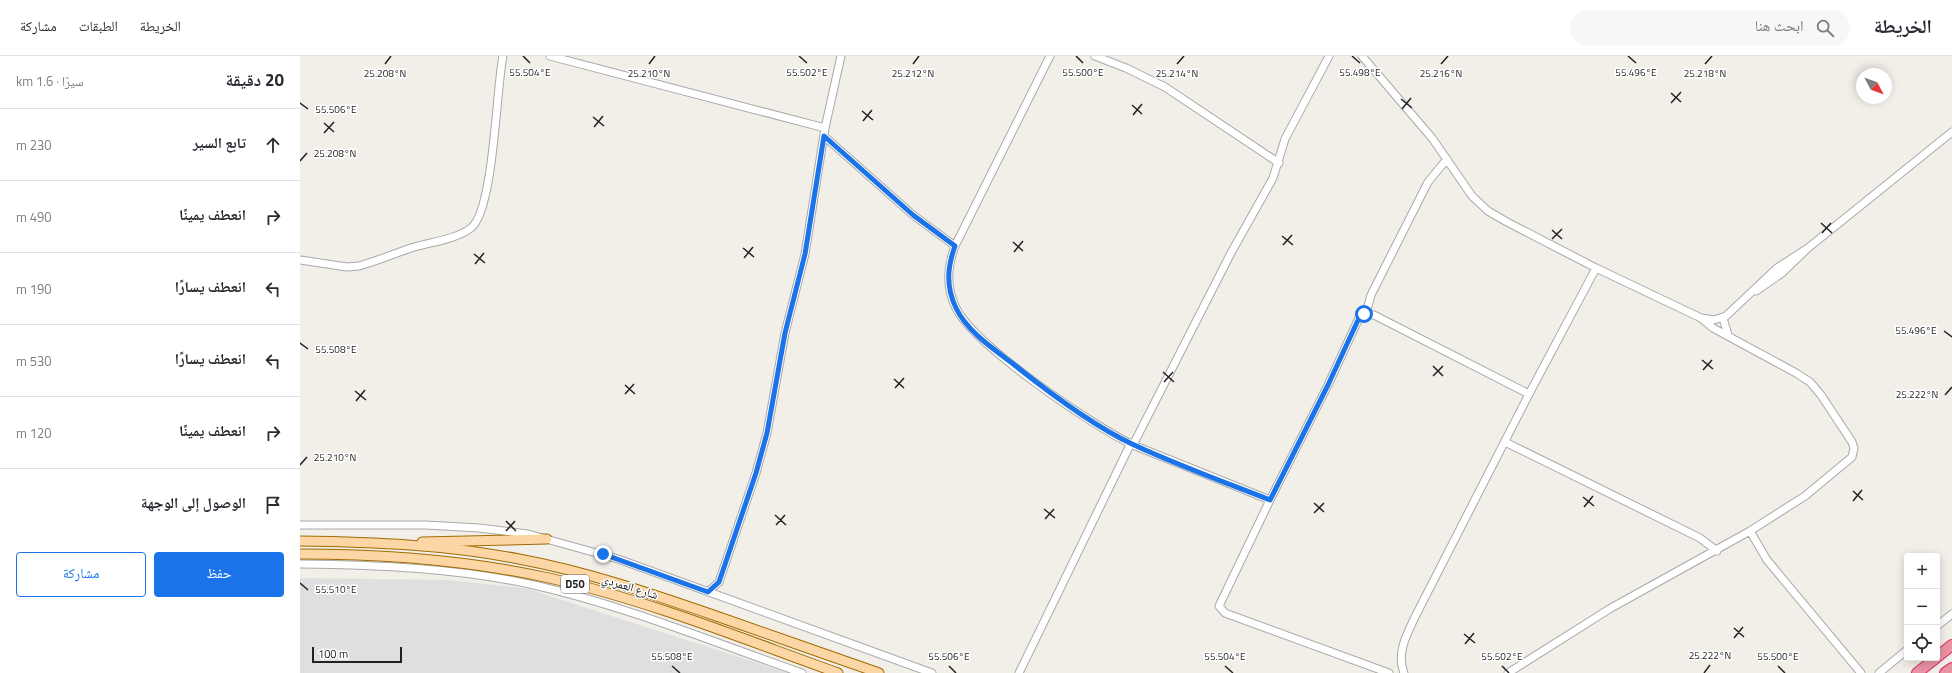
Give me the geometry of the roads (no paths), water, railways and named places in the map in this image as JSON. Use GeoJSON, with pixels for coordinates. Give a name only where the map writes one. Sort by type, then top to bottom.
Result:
{"type":"FeatureCollection","features":[{"type":"Feature","properties":{"kind":"highway"},"geometry":{"type":"LineString","coordinates":[[1940,655],[1952,645]]}},
{"type":"Feature","properties":{"kind":"highway"},"geometry":{"type":"LineString","coordinates":[[1917,673],[1932,661]]}},
{"type":"Feature","properties":{"kind":"highway"},"geometry":{"type":"LineString","coordinates":[[1945,673],[1952,668]]}},
{"type":"Feature","properties":{"kind":"main road"},"geometry":{"type":"LineString","coordinates":[[409,544],[441,540],[547,539]]}},
{"type":"Feature","properties":{"kind":"main road","name":"شارع العمردي"},"geometry":{"type":"LineString","coordinates":[[300,541],[357,541],[409,544],[492,554],[540,563],[602,578],[655,595],[879,673]]}},
{"type":"Feature","properties":{"kind":"main road","name":"شارع العمردي"},"geometry":{"type":"LineString","coordinates":[[300,554],[358,554],[436,560],[491,567],[549,578],[649,606],[838,673]]}},
{"type":"Feature","properties":{"kind":"street"},"geometry":{"type":"LineString","coordinates":[[300,260],[347,267],[359,266],[454,236],[473,227],[482,211],[484,201],[493,147],[502,56]]}},
{"type":"Feature","properties":{"kind":"street"},"geometry":{"type":"LineString","coordinates":[[550,56],[824,128]]}},
{"type":"Feature","properties":{"kind":"street"},"geometry":{"type":"LineString","coordinates":[[708,592],[719,582],[756,473],[767,433],[785,333],[805,254],[824,128],[841,56]]}},
{"type":"Feature","properties":{"kind":"street"},"geometry":{"type":"LineString","coordinates":[[1050,56],[955,246],[948,272],[949,285],[957,309],[964,320],[988,344],[1023,372],[1073,408],[1132,444],[1270,500]]}},
{"type":"Feature","properties":{"kind":"street"},"geometry":{"type":"LineString","coordinates":[[1095,56],[1126,68],[1165,87],[1279,163]]}},
{"type":"Feature","properties":{"kind":"street"},"geometry":{"type":"LineString","coordinates":[[1019,673],[1132,444],[1231,253],[1273,178],[1279,163],[1285,140],[1329,56]]}},
{"type":"Feature","properties":{"kind":"street"},"geometry":{"type":"LineString","coordinates":[[1362,56],[1432,138],[1466,188],[1488,211],[1596,268],[1701,318],[1710,320],[1723,318],[1777,268],[1808,248],[1952,132]]}},
{"type":"Feature","properties":{"kind":"street"},"geometry":{"type":"LineString","coordinates":[[824,136],[913,215],[955,246]]}},
{"type":"Feature","properties":{"kind":"street"},"geometry":{"type":"LineString","coordinates":[[1366,314],[1371,295],[1428,182],[1447,158]]}},
{"type":"Feature","properties":{"kind":"street"},"geometry":{"type":"LineString","coordinates":[[1404,673],[1400,659],[1409,630],[1529,394],[1596,268]]}},
{"type":"Feature","properties":{"kind":"street"},"geometry":{"type":"LineString","coordinates":[[1389,673],[1380,668],[1225,614],[1220,609],[1220,603],[1328,385],[1359,318],[1366,314],[1374,315],[1529,394]]}},
{"type":"Feature","properties":{"kind":"street"},"geometry":{"type":"LineString","coordinates":[[1508,673],[1611,608],[1717,551],[1750,531],[1805,496],[1850,459],[1854,448],[1852,442],[1821,395],[1810,382],[1713,328],[1701,318]]}},
{"type":"Feature","properties":{"kind":"street"},"geometry":{"type":"LineString","coordinates":[[1723,318],[1728,336]]}},
{"type":"Feature","properties":{"kind":"street"},"geometry":{"type":"LineString","coordinates":[[1505,442],[1700,538],[1717,551]]}},
{"type":"Feature","properties":{"kind":"street"},"geometry":{"type":"LineString","coordinates":[[300,525],[444,526],[496,530],[547,539],[618,559],[932,673]]}},
{"type":"Feature","properties":{"kind":"street"},"geometry":{"type":"LineString","coordinates":[[1750,531],[1767,560],[1861,673]]}},
{"type":"Feature","properties":{"kind":"street"},"geometry":{"type":"LineString","coordinates":[[300,564],[418,568],[485,576],[534,585],[581,597],[628,612],[802,673]]}},
{"type":"Feature","properties":{"kind":"street"},"geometry":{"type":"LineString","coordinates":[[719,582],[724,598]]}},
{"type":"Feature","properties":{"kind":"street"},"geometry":{"type":"LineString","coordinates":[[1938,625],[1952,614]]}},
{"type":"Feature","properties":{"kind":"street"},"geometry":{"type":"LineString","coordinates":[[1879,673],[1904,652]]}}]}
